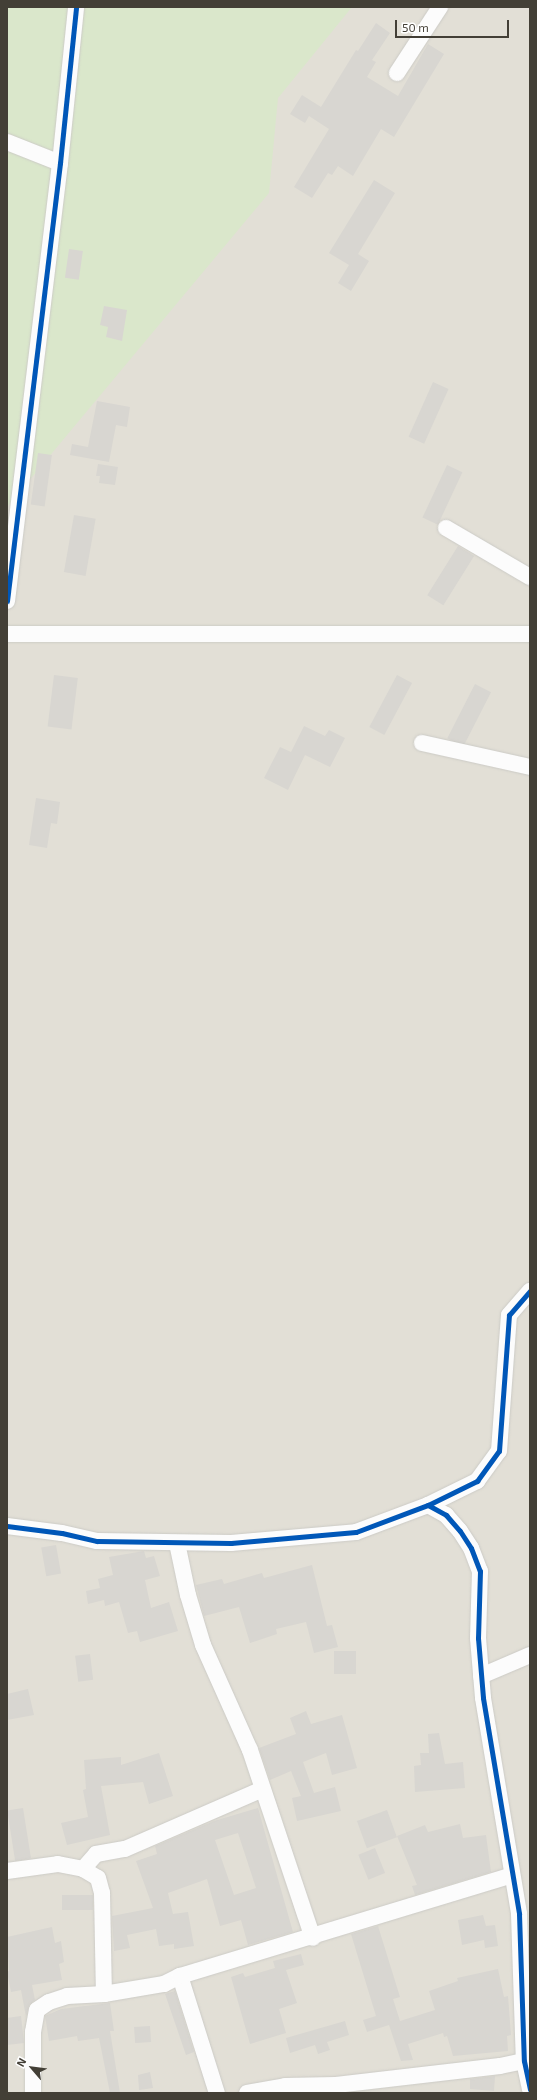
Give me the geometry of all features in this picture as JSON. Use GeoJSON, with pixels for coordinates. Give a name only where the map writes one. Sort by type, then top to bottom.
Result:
{"type":"FeatureCollection","features":[{"type":"Feature","properties":{"kind":"street"},"geometry":{"type":"LineString","coordinates":[[7,601],[11,522],[60,163],[76,7]]}},
{"type":"Feature","properties":{"kind":"street"},"geometry":{"type":"LineString","coordinates":[[397,73],[440,7]]}},
{"type":"Feature","properties":{"kind":"street"},"geometry":{"type":"LineString","coordinates":[[7,142],[60,163]]}},
{"type":"Feature","properties":{"kind":"street"},"geometry":{"type":"LineString","coordinates":[[446,528],[530,577]]}},
{"type":"Feature","properties":{"kind":"street"},"geometry":{"type":"LineString","coordinates":[[7,634],[530,634]]}},
{"type":"Feature","properties":{"kind":"street"},"geometry":{"type":"LineString","coordinates":[[422,742],[530,767]]}},
{"type":"Feature","properties":{"kind":"street"},"geometry":{"type":"LineString","coordinates":[[7,1526],[62,1533],[97,1541],[231,1543],[356,1532],[428,1505],[477,1481],[499,1451],[509,1315],[530,1291]]}},
{"type":"Feature","properties":{"kind":"street"},"geometry":{"type":"LineString","coordinates":[[428,1505],[446,1515],[460,1531],[478,1563],[481,1578],[478,1629],[481,1676],[519,1914],[524,2061],[530,2089]]}},
{"type":"Feature","properties":{"kind":"street"},"geometry":{"type":"LineString","coordinates":[[178,1542],[188,1595],[203,1645],[250,1750],[313,1938]]}},
{"type":"Feature","properties":{"kind":"street"},"geometry":{"type":"LineString","coordinates":[[481,1676],[530,1655]]}},
{"type":"Feature","properties":{"kind":"street"},"geometry":{"type":"LineString","coordinates":[[83,1869],[96,1854],[125,1849],[263,1789]]}},
{"type":"Feature","properties":{"kind":"street"},"geometry":{"type":"LineString","coordinates":[[7,1871],[58,1864],[83,1869],[98,1878],[102,1889],[104,1994]]}},
{"type":"Feature","properties":{"kind":"street"},"geometry":{"type":"LineString","coordinates":[[33,2093],[33,2032],[37,2010],[49,2002],[67,1996],[104,1994],[164,1984],[180,1976],[313,1938],[512,1875]]}},
{"type":"Feature","properties":{"kind":"street"},"geometry":{"type":"LineString","coordinates":[[180,1976],[217,2093]]}},
{"type":"Feature","properties":{"kind":"street"},"geometry":{"type":"LineString","coordinates":[[247,2093],[285,2086],[336,2085],[500,2066],[524,2061]]}},
{"type":"Feature","properties":{"kind":"shaded area"},"geometry":{"type":"Polygon","coordinates":[[[7,7],[530,7],[530,2093],[7,2093],[7,7]]]}},
{"type":"Feature","properties":{"kind":"green space"},"geometry":{"type":"Polygon","coordinates":[[[7,7],[352,7],[278,98],[269,193],[7,507],[7,7]]]}},
{"type":"Feature","properties":{"kind":"building"},"geometry":{"type":"Polygon","coordinates":[[[376,23],[390,33],[372,60],[376,62],[367,77],[398,96],[428,44],[444,54],[394,137],[381,129],[353,176],[338,166],[332,175],[328,173],[312,198],[294,187],[329,129],[309,116],[305,123],[290,114],[302,95],[321,107],[356,50],[358,51],[376,23]]]}},
{"type":"Feature","properties":{"kind":"building"},"geometry":{"type":"Polygon","coordinates":[[[374,180],[395,193],[358,254],[369,261],[351,291],[338,283],[349,265],[329,253],[374,180]]]}},
{"type":"Feature","properties":{"kind":"building"},"geometry":{"type":"Polygon","coordinates":[[[69,249],[83,251],[79,280],[65,278],[69,249]]]}},
{"type":"Feature","properties":{"kind":"building"},"geometry":{"type":"Polygon","coordinates":[[[104,306],[127,310],[122,341],[106,337],[108,327],[100,325],[104,306]]]}},
{"type":"Feature","properties":{"kind":"building"},"geometry":{"type":"Polygon","coordinates":[[[433,382],[449,389],[424,444],[409,437],[433,382]]]}},
{"type":"Feature","properties":{"kind":"building"},"geometry":{"type":"Polygon","coordinates":[[[97,401],[130,407],[127,427],[116,425],[109,462],[70,455],[72,444],[88,447],[97,401]]]}},
{"type":"Feature","properties":{"kind":"building"},"geometry":{"type":"Polygon","coordinates":[[[38,453],[52,455],[45,506],[31,504],[38,453]]]}},
{"type":"Feature","properties":{"kind":"building"},"geometry":{"type":"Polygon","coordinates":[[[98,464],[118,467],[115,485],[99,483],[100,476],[96,476],[98,464]]]}},
{"type":"Feature","properties":{"kind":"building"},"geometry":{"type":"Polygon","coordinates":[[[447,465],[462,472],[438,525],[422,518],[447,465]]]}},
{"type":"Feature","properties":{"kind":"building"},"geometry":{"type":"Polygon","coordinates":[[[74,515],[96,519],[86,576],[64,572],[74,515]]]}},
{"type":"Feature","properties":{"kind":"building"},"geometry":{"type":"Polygon","coordinates":[[[458,546],[474,556],[443,605],[427,595],[458,546]]]}},
{"type":"Feature","properties":{"kind":"building"},"geometry":{"type":"Polygon","coordinates":[[[54,675],[78,678],[71,730],[48,727],[54,675]]]}},
{"type":"Feature","properties":{"kind":"building"},"geometry":{"type":"Polygon","coordinates":[[[397,675],[412,683],[384,735],[369,727],[397,675]]]}},
{"type":"Feature","properties":{"kind":"building"},"geometry":{"type":"Polygon","coordinates":[[[475,684],[491,692],[463,747],[447,738],[475,684]]]}},
{"type":"Feature","properties":{"kind":"building"},"geometry":{"type":"Polygon","coordinates":[[[304,726],[325,736],[329,730],[345,738],[330,767],[305,755],[288,790],[264,778],[280,747],[291,752],[304,726]]]}},
{"type":"Feature","properties":{"kind":"building"},"geometry":{"type":"Polygon","coordinates":[[[36,798],[60,802],[57,824],[51,823],[47,848],[29,845],[36,798]]]}},
{"type":"Feature","properties":{"kind":"building"},"geometry":{"type":"Polygon","coordinates":[[[56,1545],[61,1574],[46,1576],[41,1548],[56,1545]]]}},
{"type":"Feature","properties":{"kind":"building"},"geometry":{"type":"Polygon","coordinates":[[[144,1551],[146,1558],[154,1556],[160,1576],[145,1580],[151,1608],[169,1602],[178,1631],[140,1642],[137,1631],[128,1633],[119,1602],[105,1606],[104,1600],[88,1604],[86,1591],[100,1588],[98,1579],[113,1575],[109,1557],[144,1551]]]}},
{"type":"Feature","properties":{"kind":"building"},"geometry":{"type":"Polygon","coordinates":[[[312,1565],[327,1626],[332,1625],[338,1647],[314,1653],[306,1622],[276,1629],[277,1634],[250,1643],[239,1607],[204,1616],[196,1585],[222,1579],[224,1584],[262,1573],[264,1578],[312,1565]]]}},
{"type":"Feature","properties":{"kind":"building"},"geometry":{"type":"Polygon","coordinates":[[[334,1651],[356,1651],[356,1674],[334,1674],[334,1651]]]}},
{"type":"Feature","properties":{"kind":"building"},"geometry":{"type":"Polygon","coordinates":[[[90,1654],[93,1680],[78,1682],[75,1656],[90,1654]]]}},
{"type":"Feature","properties":{"kind":"building"},"geometry":{"type":"Polygon","coordinates":[[[28,1689],[34,1715],[7,1720],[7,1694],[28,1689]]]}},
{"type":"Feature","properties":{"kind":"building"},"geometry":{"type":"Polygon","coordinates":[[[306,1711],[311,1724],[342,1715],[357,1768],[332,1775],[326,1753],[303,1762],[314,1793],[335,1787],[341,1811],[297,1821],[292,1798],[301,1796],[291,1771],[270,1780],[259,1748],[296,1734],[290,1718],[306,1711]]]}},
{"type":"Feature","properties":{"kind":"building"},"geometry":{"type":"Polygon","coordinates":[[[439,1733],[445,1764],[463,1762],[465,1788],[415,1792],[414,1766],[421,1765],[420,1753],[429,1753],[428,1734],[439,1733]]]}},
{"type":"Feature","properties":{"kind":"building"},"geometry":{"type":"Polygon","coordinates":[[[159,1753],[173,1796],[149,1804],[143,1782],[101,1786],[110,1835],[67,1845],[61,1823],[88,1817],[83,1790],[86,1789],[84,1760],[121,1757],[121,1765],[159,1753]]]}},
{"type":"Feature","properties":{"kind":"building"},"geometry":{"type":"Polygon","coordinates":[[[23,1808],[31,1858],[15,1861],[7,1811],[23,1808]]]}},
{"type":"Feature","properties":{"kind":"building"},"geometry":{"type":"Polygon","coordinates":[[[258,1808],[293,1932],[248,1945],[241,1920],[220,1926],[207,1879],[168,1893],[173,1914],[188,1912],[194,1946],[174,1949],[174,1944],[159,1946],[156,1929],[127,1935],[130,1948],[114,1951],[112,1916],[153,1908],[136,1861],[157,1854],[155,1846],[214,1821],[258,1808]],[[238,1833],[215,1840],[234,1895],[256,1888],[238,1833]]]}},
{"type":"Feature","properties":{"kind":"building"},"geometry":{"type":"Polygon","coordinates":[[[387,1810],[397,1837],[367,1848],[357,1821],[387,1810]]]}},
{"type":"Feature","properties":{"kind":"building"},"geometry":{"type":"Polygon","coordinates":[[[460,1824],[463,1838],[486,1835],[491,1872],[415,1895],[412,1886],[417,1885],[397,1836],[425,1825],[428,1832],[460,1824]]]}},
{"type":"Feature","properties":{"kind":"building"},"geometry":{"type":"Polygon","coordinates":[[[375,1848],[385,1873],[368,1880],[358,1855],[375,1848]]]}},
{"type":"Feature","properties":{"kind":"building"},"geometry":{"type":"Polygon","coordinates":[[[62,1895],[93,1895],[93,1910],[62,1910],[62,1895]]]}},
{"type":"Feature","properties":{"kind":"building"},"geometry":{"type":"Polygon","coordinates":[[[483,1915],[486,1926],[495,1925],[498,1946],[485,1948],[484,1940],[462,1945],[458,1920],[483,1915]]]}},
{"type":"Feature","properties":{"kind":"building"},"geometry":{"type":"Polygon","coordinates":[[[378,1926],[400,1997],[393,1999],[400,2021],[435,2010],[429,1991],[458,1981],[457,1978],[498,1969],[504,1997],[508,1996],[511,2035],[507,2036],[508,2051],[453,2056],[447,2036],[444,2037],[443,2033],[408,2044],[413,2060],[401,2061],[389,2025],[367,2032],[363,2020],[376,2016],[351,1934],[378,1926]]]}},
{"type":"Feature","properties":{"kind":"building"},"geometry":{"type":"Polygon","coordinates":[[[52,1927],[55,1943],[61,1941],[64,1962],[59,1964],[62,1980],[32,1985],[35,2000],[29,2005],[26,2017],[21,1990],[11,1992],[7,1972],[9,1971],[7,1937],[52,1927]]]}},
{"type":"Feature","properties":{"kind":"building"},"geometry":{"type":"Polygon","coordinates":[[[301,1954],[304,1965],[286,1970],[297,2003],[279,2009],[286,2033],[250,2044],[231,1977],[243,1973],[245,1977],[275,1968],[273,1961],[301,1954]]]}},
{"type":"Feature","properties":{"kind":"building"},"geometry":{"type":"Polygon","coordinates":[[[175,1991],[194,2052],[186,2055],[165,1994],[175,1991]]]}},
{"type":"Feature","properties":{"kind":"building"},"geometry":{"type":"Polygon","coordinates":[[[110,2003],[114,2031],[110,2031],[120,2093],[110,2093],[99,2038],[78,2041],[77,2036],[49,2041],[45,2016],[61,2009],[110,2003]]]}},
{"type":"Feature","properties":{"kind":"building"},"geometry":{"type":"Polygon","coordinates":[[[21,2016],[24,2043],[7,2045],[7,2018],[21,2016]]]}},
{"type":"Feature","properties":{"kind":"building"},"geometry":{"type":"Polygon","coordinates":[[[345,2021],[349,2035],[327,2042],[330,2050],[318,2054],[315,2045],[290,2053],[286,2038],[345,2021]]]}},
{"type":"Feature","properties":{"kind":"building"},"geometry":{"type":"Polygon","coordinates":[[[150,2026],[151,2042],[135,2043],[134,2027],[150,2026]]]}},
{"type":"Feature","properties":{"kind":"building"},"geometry":{"type":"Polygon","coordinates":[[[150,2072],[153,2088],[139,2090],[138,2075],[150,2072]]]}},
{"type":"Feature","properties":{"kind":"building"},"geometry":{"type":"Polygon","coordinates":[[[495,2076],[494,2091],[470,2089],[470,2079],[495,2076]]]}},
{"type":"Feature","properties":{"kind":"cycle path"},"geometry":{"type":"LineString","coordinates":[[7,601],[60,163],[76,7]]}},
{"type":"Feature","properties":{"kind":"cycle path"},"geometry":{"type":"LineString","coordinates":[[7,1526],[62,1533],[97,1541],[231,1543],[356,1532],[428,1505],[477,1481],[499,1451],[509,1315],[530,1291]]}},
{"type":"Feature","properties":{"kind":"cycle path"},"geometry":{"type":"LineString","coordinates":[[428,1505],[446,1515],[460,1531],[471,1548],[480,1571],[478,1638],[483,1698],[519,1914],[524,2061],[530,2089]]}}]}
